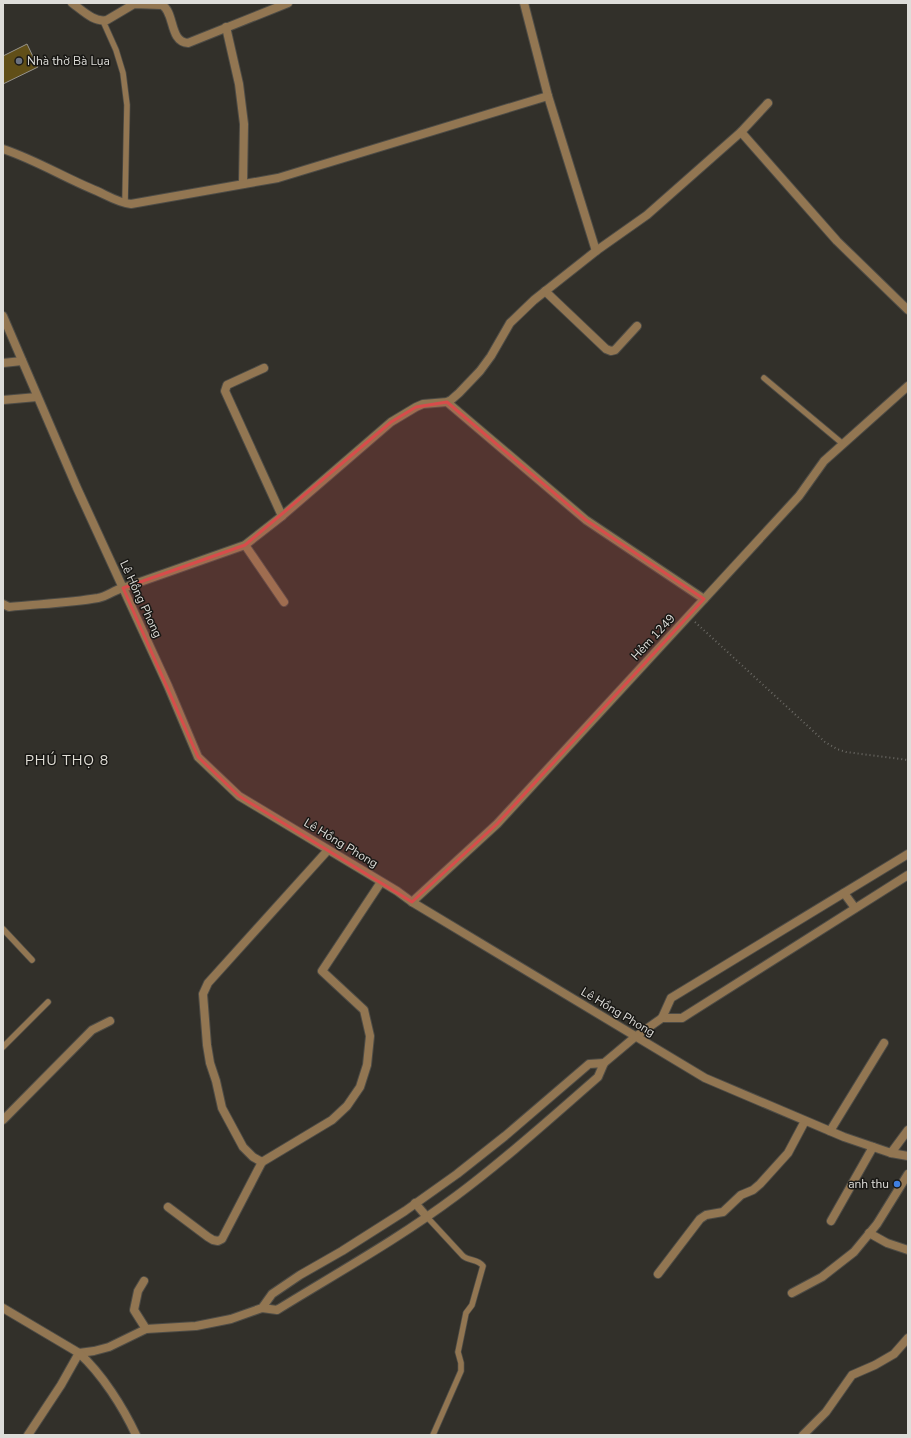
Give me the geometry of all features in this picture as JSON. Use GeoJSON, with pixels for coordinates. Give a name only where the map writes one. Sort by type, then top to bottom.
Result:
{"type":"FeatureCollection","features":[{"type":"Feature","properties":{"kind":"street"},"geometry":{"type":"LineString","coordinates":[[72,3],[93,18],[103,21],[108,20],[134,4],[157,4],[164,6],[177,37],[184,43],[188,43],[288,3]]}},
{"type":"Feature","properties":{"kind":"street"},"geometry":{"type":"LineString","coordinates":[[524,3],[548,96],[596,251]]}},
{"type":"Feature","properties":{"kind":"street"},"geometry":{"type":"LineString","coordinates":[[226,27],[239,84],[244,124],[243,184]]}},
{"type":"Feature","properties":{"kind":"street"},"geometry":{"type":"LineString","coordinates":[[3,149],[40,164],[77,183],[124,204],[131,204],[278,178],[548,96]]}},
{"type":"Feature","properties":{"kind":"street"},"geometry":{"type":"LineString","coordinates":[[3,604],[9,607],[108,596],[116,590],[244,544],[282,516],[391,422],[416,407],[431,403],[447,402],[459,393],[480,371],[491,356],[510,323],[545,291],[596,251],[647,215],[740,132],[768,103]]}},
{"type":"Feature","properties":{"kind":"street"},"geometry":{"type":"LineString","coordinates":[[740,132],[837,241],[908,310]]}},
{"type":"Feature","properties":{"kind":"street"},"geometry":{"type":"LineString","coordinates":[[545,291],[606,349],[611,351],[615,350],[637,326]]}},
{"type":"Feature","properties":{"kind":"street","name":"Lê Hồng Phong"},"geometry":{"type":"LineString","coordinates":[[3,316],[77,488],[168,686],[198,757],[239,796],[705,1078],[830,1131],[873,1147],[908,1156]]}},
{"type":"Feature","properties":{"kind":"street"},"geometry":{"type":"LineString","coordinates":[[3,363],[22,361]]}},
{"type":"Feature","properties":{"kind":"street"},"geometry":{"type":"LineString","coordinates":[[264,368],[227,385],[225,391],[282,516]]}},
{"type":"Feature","properties":{"kind":"street","name":"Hẻm 1249"},"geometry":{"type":"LineString","coordinates":[[412,902],[497,824],[800,496],[824,461],[908,386]]}},
{"type":"Feature","properties":{"kind":"street"},"geometry":{"type":"LineString","coordinates":[[3,400],[37,397]]}},
{"type":"Feature","properties":{"kind":"street"},"geometry":{"type":"LineString","coordinates":[[447,402],[586,520],[704,599]]}},
{"type":"Feature","properties":{"kind":"street"},"geometry":{"type":"LineString","coordinates":[[244,544],[284,602]]}},
{"type":"Feature","properties":{"kind":"street"},"geometry":{"type":"LineString","coordinates":[[262,1162],[253,1157],[243,1147],[222,1108],[210,1063],[207,1045],[203,994],[208,983],[328,850]]}},
{"type":"Feature","properties":{"kind":"street"},"geometry":{"type":"LineString","coordinates":[[79,1353],[94,1352],[109,1347],[146,1329],[196,1326],[231,1319],[262,1308],[277,1310],[404,1233],[457,1196],[504,1158],[598,1077],[604,1063],[635,1037],[662,1018],[671,998],[908,854]]}},
{"type":"Feature","properties":{"kind":"street"},"geometry":{"type":"LineString","coordinates":[[662,1018],[682,1018],[908,875]]}},
{"type":"Feature","properties":{"kind":"street"},"geometry":{"type":"LineString","coordinates":[[168,1207],[213,1240],[218,1241],[222,1239],[262,1162],[332,1120],[347,1106],[360,1088],[367,1065],[370,1036],[364,1010],[322,971],[381,882]]}},
{"type":"Feature","properties":{"kind":"street"},"geometry":{"type":"LineString","coordinates":[[844,893],[855,908]]}},
{"type":"Feature","properties":{"kind":"street"},"geometry":{"type":"LineString","coordinates":[[3,1120],[92,1030],[110,1021]]}},
{"type":"Feature","properties":{"kind":"street"},"geometry":{"type":"LineString","coordinates":[[830,1131],[884,1043]]}},
{"type":"Feature","properties":{"kind":"street"},"geometry":{"type":"LineString","coordinates":[[262,1308],[272,1294],[415,1204],[457,1174],[499,1141],[589,1064],[604,1063]]}},
{"type":"Feature","properties":{"kind":"street"},"geometry":{"type":"LineString","coordinates":[[658,1274],[700,1219],[706,1215],[723,1212],[741,1195],[753,1190],[760,1184],[788,1153],[805,1121]]}},
{"type":"Feature","properties":{"kind":"street"},"geometry":{"type":"LineString","coordinates":[[892,1153],[908,1130]]}},
{"type":"Feature","properties":{"kind":"street"},"geometry":{"type":"LineString","coordinates":[[831,1222],[873,1147]]}},
{"type":"Feature","properties":{"kind":"street"},"geometry":{"type":"LineString","coordinates":[[792,1293],[822,1277],[854,1252],[876,1224],[908,1174]]}},
{"type":"Feature","properties":{"kind":"street"},"geometry":{"type":"LineString","coordinates":[[415,1204],[427,1217]]}},
{"type":"Feature","properties":{"kind":"street"},"geometry":{"type":"LineString","coordinates":[[869,1233],[887,1243],[908,1250]]}},
{"type":"Feature","properties":{"kind":"street"},"geometry":{"type":"LineString","coordinates":[[144,1281],[138,1291],[134,1310],[146,1329]]}},
{"type":"Feature","properties":{"kind":"street"},"geometry":{"type":"LineString","coordinates":[[3,1308],[79,1353],[106,1383],[135,1433],[144,1435]]}},
{"type":"Feature","properties":{"kind":"street"},"geometry":{"type":"LineString","coordinates":[[803,1435],[826,1412],[852,1375],[875,1365],[894,1354],[908,1338]]}},
{"type":"Feature","properties":{"kind":"street"},"geometry":{"type":"LineString","coordinates":[[28,1435],[61,1385],[79,1353]]}},
{"type":"Feature","properties":{"kind":"lane"},"geometry":{"type":"LineString","coordinates":[[103,21],[116,50],[123,73],[127,105],[124,204]]}},
{"type":"Feature","properties":{"kind":"lane"},"geometry":{"type":"LineString","coordinates":[[764,378],[843,444]]}},
{"type":"Feature","properties":{"kind":"lane"},"geometry":{"type":"LineString","coordinates":[[3,929],[32,960]]}},
{"type":"Feature","properties":{"kind":"lane"},"geometry":{"type":"LineString","coordinates":[[3,1047],[48,1002]]}},
{"type":"Feature","properties":{"kind":"lane"},"geometry":{"type":"LineString","coordinates":[[427,1217],[463,1256],[477,1261],[483,1266],[472,1305],[466,1313],[458,1352],[461,1363],[461,1372],[433,1435]]}},
{"type":"Feature","properties":{"kind":"path"},"geometry":{"type":"LineString","coordinates":[[688,616],[825,742],[837,750],[908,760]]}},
{"type":"Feature","properties":{"kind":"highlighted area"},"geometry":{"type":"Polygon","coordinates":[[[447,402],[586,520],[704,599],[497,824],[412,902],[239,796],[198,757],[123,588],[245,545],[391,422],[416,407],[447,402]]]}},
{"type":"Feature","properties":{"kind":"building","name":"Nhà thờ Bà Lụa"},"geometry":{"type":"Polygon","coordinates":[[[27,44],[38,67],[3,84],[3,56],[27,44]]]}},
{"type":"Feature","properties":{"kind":"place","name":"Nhà thờ Bà Lụa"},"geometry":{"type":"Point","coordinates":[19,61]}},
{"type":"Feature","properties":{"kind":"place","name":"anh thu"},"geometry":{"type":"Point","coordinates":[897,1184]}},
{"type":"Feature","properties":{"kind":"district","name":"PHÚ THỌ 8"},"geometry":{"type":"Point","coordinates":[67,760]}}]}
